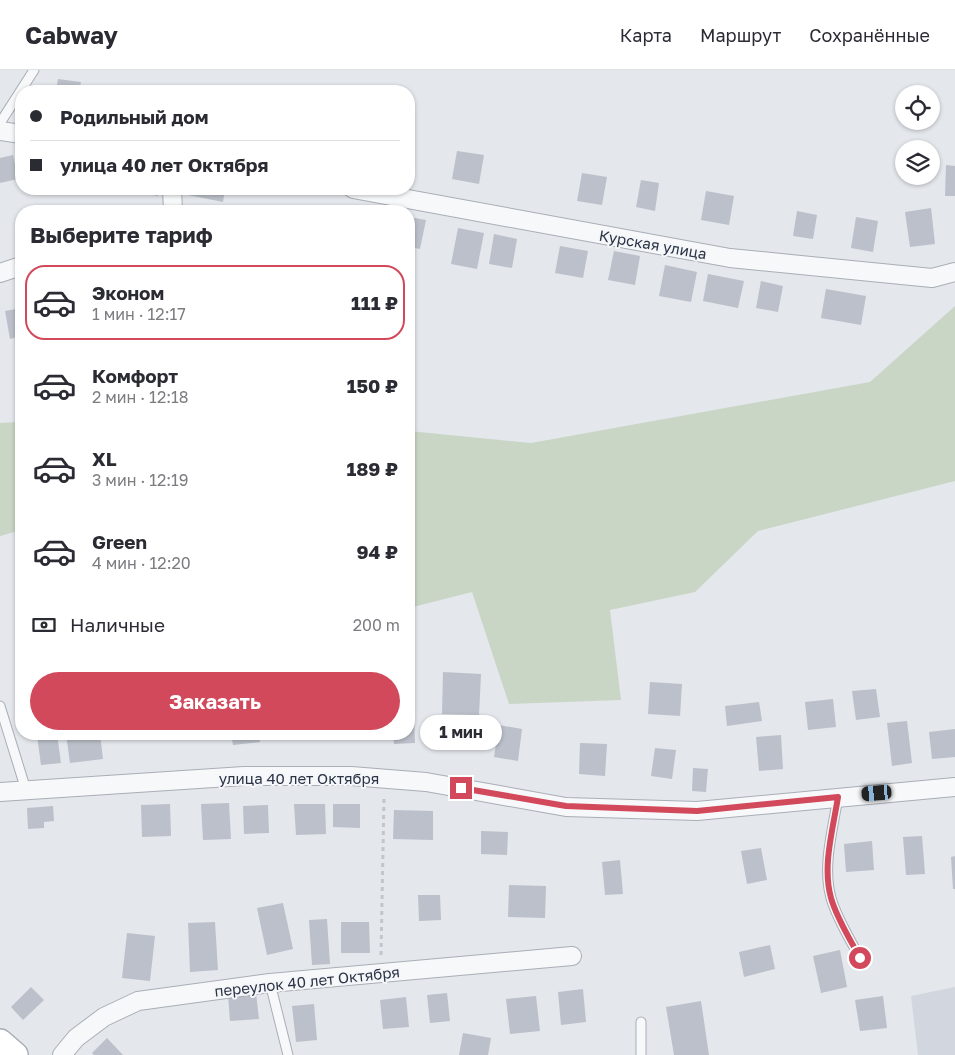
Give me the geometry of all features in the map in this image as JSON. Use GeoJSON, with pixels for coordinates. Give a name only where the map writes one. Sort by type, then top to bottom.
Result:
{"type":"FeatureCollection","features":[{"type":"Feature","properties":{"kind":"street"},"geometry":{"type":"LineString","coordinates":[[0,132],[15,133]]}},
{"type":"Feature","properties":{"kind":"street","name":"Курская улица"},"geometry":{"type":"LineString","coordinates":[[386,195],[730,258],[932,278],[955,272]]}},
{"type":"Feature","properties":{"kind":"street"},"geometry":{"type":"LineString","coordinates":[[0,273],[15,268]]}},
{"type":"Feature","properties":{"kind":"street","name":"улица 40 лет Октября"},"geometry":{"type":"LineString","coordinates":[[0,792],[244,776],[351,776],[426,782],[566,806],[697,811],[955,786]]}},
{"type":"Feature","properties":{"kind":"street","name":"переулок 40 лет Октября"},"geometry":{"type":"LineString","coordinates":[[62,1055],[76,1038],[104,1017],[138,1001],[270,983],[572,956]]}},
{"type":"Feature","properties":{"kind":"street"},"geometry":{"type":"LineString","coordinates":[[0,1042],[14,1055]]}},
{"type":"Feature","properties":{"kind":"lane"},"geometry":{"type":"LineString","coordinates":[[24,85],[34,70]]}},
{"type":"Feature","properties":{"kind":"lane"},"geometry":{"type":"LineString","coordinates":[[0,123],[15,100]]}},
{"type":"Feature","properties":{"kind":"lane"},"geometry":{"type":"LineString","coordinates":[[0,706],[26,790]]}},
{"type":"Feature","properties":{"kind":"lane"},"geometry":{"type":"LineString","coordinates":[[838,797],[828,863],[831,897],[860,958]]}},
{"type":"Feature","properties":{"kind":"lane"},"geometry":{"type":"LineString","coordinates":[[270,983],[288,1055]]}},
{"type":"Feature","properties":{"kind":"lane"},"geometry":{"type":"LineString","coordinates":[[641,1055],[642,1022]]}},
{"type":"Feature","properties":{"kind":"path"},"geometry":{"type":"LineString","coordinates":[[380,973],[384,778]]}},
{"type":"Feature","properties":{"kind":"shaded area"},"geometry":{"type":"Polygon","coordinates":[[[955,987],[955,1055],[918,1055],[911,996],[955,987]]]}},
{"type":"Feature","properties":{"kind":"green space"},"geometry":{"type":"Polygon","coordinates":[[[955,306],[955,481],[758,531],[695,592],[610,610],[621,700],[509,704],[472,592],[415,606],[415,432],[531,443],[870,382],[955,306]]]}},
{"type":"Feature","properties":{"kind":"green space"},"geometry":{"type":"Polygon","coordinates":[[[15,422],[15,532],[0,536],[0,423],[15,422]]]}},
{"type":"Feature","properties":{"kind":"building"},"geometry":{"type":"Polygon","coordinates":[[[58,79],[81,82],[80,85],[57,85],[58,79]]]}},
{"type":"Feature","properties":{"kind":"building"},"geometry":{"type":"Polygon","coordinates":[[[457,151],[484,155],[479,184],[452,179],[457,151]]]}},
{"type":"Feature","properties":{"kind":"building"},"geometry":{"type":"Polygon","coordinates":[[[13,155],[15,180],[0,183],[0,158],[13,155]]]}},
{"type":"Feature","properties":{"kind":"building"},"geometry":{"type":"Polygon","coordinates":[[[946,165],[955,166],[955,196],[945,196],[946,165]]]}},
{"type":"Feature","properties":{"kind":"building"},"geometry":{"type":"Polygon","coordinates":[[[582,173],[607,177],[602,205],[577,201],[582,173]]]}},
{"type":"Feature","properties":{"kind":"building"},"geometry":{"type":"Polygon","coordinates":[[[641,180],[659,183],[655,211],[636,207],[641,180]]]}},
{"type":"Feature","properties":{"kind":"building"},"geometry":{"type":"Polygon","coordinates":[[[706,191],[734,196],[729,225],[701,220],[706,191]]]}},
{"type":"Feature","properties":{"kind":"building"},"geometry":{"type":"Polygon","coordinates":[[[188,195],[224,195],[223,202],[188,195]]]}},
{"type":"Feature","properties":{"kind":"building"},"geometry":{"type":"Polygon","coordinates":[[[931,208],[935,244],[910,247],[905,212],[931,208]]]}},
{"type":"Feature","properties":{"kind":"building"},"geometry":{"type":"Polygon","coordinates":[[[797,211],[817,215],[813,239],[793,236],[797,211]]]}},
{"type":"Feature","properties":{"kind":"building"},"geometry":{"type":"Polygon","coordinates":[[[856,217],[878,221],[873,252],[851,248],[856,217]]]}},
{"type":"Feature","properties":{"kind":"building"},"geometry":{"type":"Polygon","coordinates":[[[415,218],[426,220],[420,249],[415,248],[415,218]]]}},
{"type":"Feature","properties":{"kind":"building"},"geometry":{"type":"Polygon","coordinates":[[[458,228],[484,233],[477,269],[451,264],[458,228]]]}},
{"type":"Feature","properties":{"kind":"building"},"geometry":{"type":"Polygon","coordinates":[[[494,234],[517,239],[512,268],[489,264],[494,234]]]}},
{"type":"Feature","properties":{"kind":"building"},"geometry":{"type":"Polygon","coordinates":[[[560,246],[588,251],[583,278],[555,273],[560,246]]]}},
{"type":"Feature","properties":{"kind":"building"},"geometry":{"type":"Polygon","coordinates":[[[614,251],[640,256],[635,285],[608,280],[614,251]]]}},
{"type":"Feature","properties":{"kind":"building"},"geometry":{"type":"Polygon","coordinates":[[[665,265],[697,272],[691,302],[659,296],[665,265]]]}},
{"type":"Feature","properties":{"kind":"building"},"geometry":{"type":"Polygon","coordinates":[[[708,274],[744,281],[738,308],[703,301],[708,274]]]}},
{"type":"Feature","properties":{"kind":"building"},"geometry":{"type":"Polygon","coordinates":[[[761,281],[783,286],[778,312],[756,308],[761,281]]]}},
{"type":"Feature","properties":{"kind":"building"},"geometry":{"type":"Polygon","coordinates":[[[826,289],[866,296],[861,325],[821,318],[826,289]]]}},
{"type":"Feature","properties":{"kind":"building"},"geometry":{"type":"Polygon","coordinates":[[[15,309],[15,338],[10,339],[5,311],[15,309]]]}},
{"type":"Feature","properties":{"kind":"building"},"geometry":{"type":"Polygon","coordinates":[[[443,672],[481,674],[479,715],[442,714],[443,672]]]}},
{"type":"Feature","properties":{"kind":"building"},"geometry":{"type":"Polygon","coordinates":[[[650,682],[682,684],[680,716],[648,714],[650,682]]]}},
{"type":"Feature","properties":{"kind":"building"},"geometry":{"type":"Polygon","coordinates":[[[876,689],[880,717],[856,720],[852,691],[876,689]]]}},
{"type":"Feature","properties":{"kind":"building"},"geometry":{"type":"Polygon","coordinates":[[[833,699],[836,727],[808,730],[805,702],[833,699]]]}},
{"type":"Feature","properties":{"kind":"building"},"geometry":{"type":"Polygon","coordinates":[[[759,702],[762,721],[727,726],[725,706],[759,702]]]}},
{"type":"Feature","properties":{"kind":"building"},"geometry":{"type":"Polygon","coordinates":[[[907,721],[912,763],[892,766],[887,723],[907,721]]]}},
{"type":"Feature","properties":{"kind":"building"},"geometry":{"type":"Polygon","coordinates":[[[499,725],[522,729],[518,761],[494,757],[499,725]]]}},
{"type":"Feature","properties":{"kind":"building"},"geometry":{"type":"Polygon","coordinates":[[[955,729],[955,757],[932,759],[929,732],[955,729]]]}},
{"type":"Feature","properties":{"kind":"building"},"geometry":{"type":"Polygon","coordinates":[[[781,735],[783,769],[759,771],[756,737],[781,735]]]}},
{"type":"Feature","properties":{"kind":"building"},"geometry":{"type":"Polygon","coordinates":[[[38,740],[58,740],[61,763],[41,765],[38,740]]]}},
{"type":"Feature","properties":{"kind":"building"},"geometry":{"type":"Polygon","coordinates":[[[67,740],[101,740],[103,759],[70,763],[67,740]]]}},
{"type":"Feature","properties":{"kind":"building"},"geometry":{"type":"Polygon","coordinates":[[[232,740],[260,740],[260,742],[233,745],[232,740]]]}},
{"type":"Feature","properties":{"kind":"building"},"geometry":{"type":"Polygon","coordinates":[[[394,740],[415,740],[415,743],[394,744],[394,740]]]}},
{"type":"Feature","properties":{"kind":"building"},"geometry":{"type":"Polygon","coordinates":[[[580,743],[607,744],[605,776],[579,774],[580,743]]]}},
{"type":"Feature","properties":{"kind":"building"},"geometry":{"type":"Polygon","coordinates":[[[655,748],[676,750],[672,779],[651,776],[655,748]]]}},
{"type":"Feature","properties":{"kind":"building"},"geometry":{"type":"Polygon","coordinates":[[[693,768],[708,769],[706,792],[692,791],[693,768]]]}},
{"type":"Feature","properties":{"kind":"building"},"geometry":{"type":"Polygon","coordinates":[[[229,803],[231,839],[203,840],[201,804],[229,803]]]}},
{"type":"Feature","properties":{"kind":"building"},"geometry":{"type":"Polygon","coordinates":[[[170,804],[171,836],[142,837],[141,805],[170,804]]]}},
{"type":"Feature","properties":{"kind":"building"},"geometry":{"type":"Polygon","coordinates":[[[294,804],[325,804],[326,834],[296,835],[294,804]]]}},
{"type":"Feature","properties":{"kind":"building"},"geometry":{"type":"Polygon","coordinates":[[[333,804],[360,804],[360,828],[333,827],[333,804]]]}},
{"type":"Feature","properties":{"kind":"building"},"geometry":{"type":"Polygon","coordinates":[[[268,805],[269,833],[244,834],[243,806],[268,805]]]}},
{"type":"Feature","properties":{"kind":"building"},"geometry":{"type":"Polygon","coordinates":[[[53,806],[54,821],[44,822],[44,828],[28,829],[27,808],[53,806]]]}},
{"type":"Feature","properties":{"kind":"building"},"geometry":{"type":"Polygon","coordinates":[[[394,810],[433,811],[433,840],[393,839],[394,810]]]}},
{"type":"Feature","properties":{"kind":"building"},"geometry":{"type":"Polygon","coordinates":[[[481,831],[508,832],[507,855],[481,854],[481,831]]]}},
{"type":"Feature","properties":{"kind":"building"},"geometry":{"type":"Polygon","coordinates":[[[922,836],[925,874],[906,875],[903,837],[922,836]]]}},
{"type":"Feature","properties":{"kind":"building"},"geometry":{"type":"Polygon","coordinates":[[[872,841],[874,870],[846,872],[844,844],[872,841]]]}},
{"type":"Feature","properties":{"kind":"building"},"geometry":{"type":"Polygon","coordinates":[[[761,848],[767,880],[747,884],[741,851],[761,848]]]}},
{"type":"Feature","properties":{"kind":"building"},"geometry":{"type":"Polygon","coordinates":[[[955,856],[955,889],[953,889],[951,857],[955,856]]]}},
{"type":"Feature","properties":{"kind":"building"},"geometry":{"type":"Polygon","coordinates":[[[620,860],[623,894],[605,895],[602,862],[620,860]]]}},
{"type":"Feature","properties":{"kind":"building"},"geometry":{"type":"Polygon","coordinates":[[[509,885],[546,886],[545,918],[508,917],[509,885]]]}},
{"type":"Feature","properties":{"kind":"building"},"geometry":{"type":"Polygon","coordinates":[[[418,895],[440,895],[441,920],[419,921],[418,895]]]}},
{"type":"Feature","properties":{"kind":"building"},"geometry":{"type":"Polygon","coordinates":[[[283,903],[293,949],[267,955],[257,908],[283,903]]]}},
{"type":"Feature","properties":{"kind":"building"},"geometry":{"type":"Polygon","coordinates":[[[327,919],[330,964],[312,965],[309,920],[327,919]]]}},
{"type":"Feature","properties":{"kind":"building"},"geometry":{"type":"Polygon","coordinates":[[[215,922],[218,970],[190,972],[188,923],[215,922]]]}},
{"type":"Feature","properties":{"kind":"building"},"geometry":{"type":"Polygon","coordinates":[[[341,922],[369,922],[370,953],[341,953],[341,922]]]}},
{"type":"Feature","properties":{"kind":"building"},"geometry":{"type":"Polygon","coordinates":[[[127,933],[155,936],[150,981],[122,978],[127,933]]]}},
{"type":"Feature","properties":{"kind":"building"},"geometry":{"type":"Polygon","coordinates":[[[770,945],[775,969],[744,977],[739,952],[770,945]]]}},
{"type":"Feature","properties":{"kind":"building"},"geometry":{"type":"Polygon","coordinates":[[[840,950],[847,987],[821,993],[813,956],[840,950]]]}},
{"type":"Feature","properties":{"kind":"building"},"geometry":{"type":"Polygon","coordinates":[[[31,987],[44,1000],[23,1020],[11,1007],[31,987]]]}},
{"type":"Feature","properties":{"kind":"building"},"geometry":{"type":"Polygon","coordinates":[[[583,989],[586,1022],[561,1025],[558,992],[583,989]]]}},
{"type":"Feature","properties":{"kind":"building"},"geometry":{"type":"Polygon","coordinates":[[[256,993],[259,1019],[230,1021],[228,995],[256,993]]]}},
{"type":"Feature","properties":{"kind":"building"},"geometry":{"type":"Polygon","coordinates":[[[447,993],[450,1021],[430,1023],[427,995],[447,993]]]}},
{"type":"Feature","properties":{"kind":"building"},"geometry":{"type":"Polygon","coordinates":[[[536,996],[540,1031],[510,1034],[506,999],[536,996]]]}},
{"type":"Feature","properties":{"kind":"building"},"geometry":{"type":"Polygon","coordinates":[[[883,996],[887,1028],[860,1031],[855,1000],[883,996]]]}},
{"type":"Feature","properties":{"kind":"building"},"geometry":{"type":"Polygon","coordinates":[[[406,997],[409,1027],[383,1029],[380,1000],[406,997]]]}},
{"type":"Feature","properties":{"kind":"building"},"geometry":{"type":"Polygon","coordinates":[[[701,1001],[709,1055],[674,1055],[666,1007],[701,1001]]]}},
{"type":"Feature","properties":{"kind":"building"},"geometry":{"type":"Polygon","coordinates":[[[314,1004],[317,1040],[296,1042],[292,1006],[314,1004]]]}},
{"type":"Feature","properties":{"kind":"building"},"geometry":{"type":"Polygon","coordinates":[[[463,1033],[491,1038],[488,1055],[459,1055],[463,1033]]]}},
{"type":"Feature","properties":{"kind":"building"},"geometry":{"type":"Polygon","coordinates":[[[107,1038],[123,1055],[94,1055],[92,1053],[107,1038]]]}},
{"type":"Feature","properties":{"kind":"route"},"geometry":{"type":"LineString","coordinates":[[461,788],[566,806],[697,811],[838,797],[828,863],[831,897],[860,958]]}}]}
